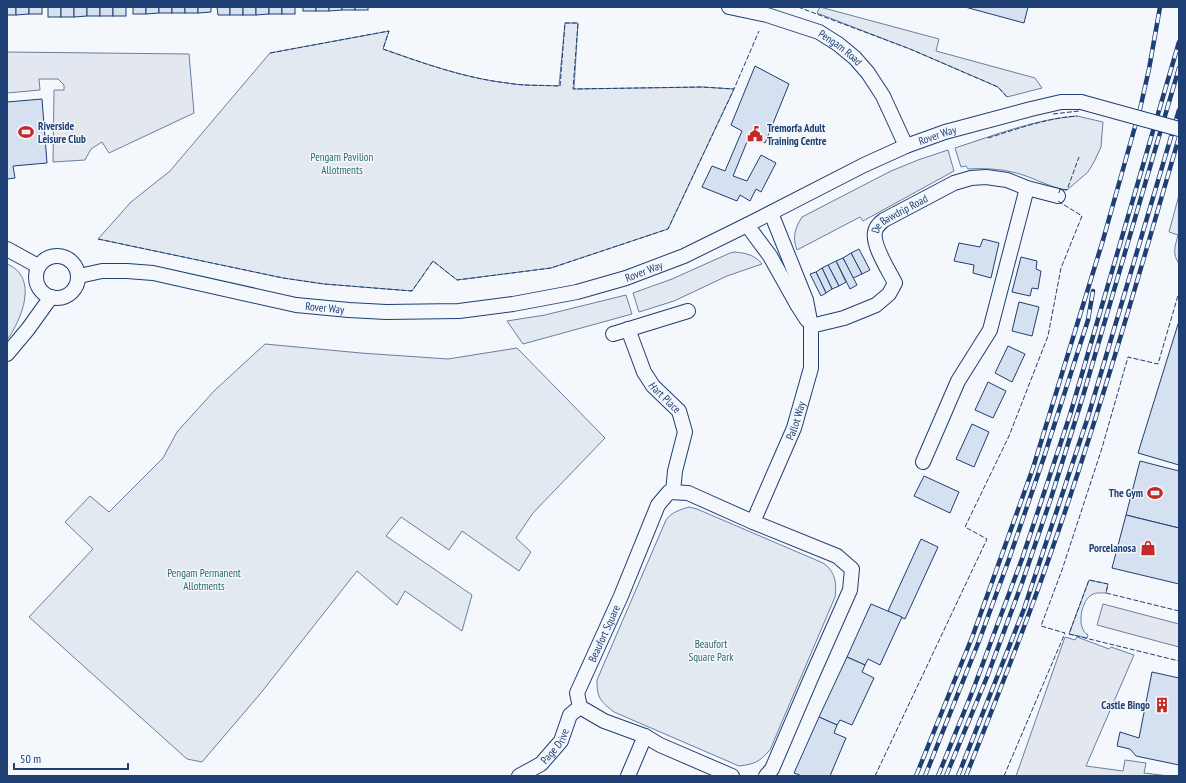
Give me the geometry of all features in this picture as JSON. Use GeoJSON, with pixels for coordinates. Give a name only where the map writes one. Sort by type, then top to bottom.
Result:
{"type":"FeatureCollection","features":[{"type":"Feature","properties":{"kind":"street","name":"Pengam Road"},"geometry":{"type":"LineString","coordinates":[[729,7],[767,15],[806,27],[820,32],[838,44],[855,58],[868,73],[883,96],[906,146]]}},
{"type":"Feature","properties":{"kind":"street","name":"Rover Way"},"geometry":{"type":"LineString","coordinates":[[79,276],[102,271],[153,273],[296,305],[379,311],[459,311],[513,304],[577,292],[626,278],[684,256],[864,165],[906,146],[945,132],[1031,109],[1061,102],[1081,102],[1179,129]]}},
{"type":"Feature","properties":{"kind":"street","name":"De Bawdrip Road"},"geometry":{"type":"LineString","coordinates":[[811,326],[844,318],[870,308],[876,305],[888,294],[895,283],[874,238],[878,225],[884,220],[960,180],[986,177],[1007,180],[1027,188],[1058,196]]}},
{"type":"Feature","properties":{"kind":"street"},"geometry":{"type":"LineString","coordinates":[[923,462],[958,381],[990,330],[1027,188]]}},
{"type":"Feature","properties":{"kind":"street","name":"Pallot Way"},"geometry":{"type":"LineString","coordinates":[[755,516],[794,428],[811,368],[811,326],[806,300],[771,213]]}},
{"type":"Feature","properties":{"kind":"street"},"geometry":{"type":"LineString","coordinates":[[747,225],[770,256],[811,326]]}},
{"type":"Feature","properties":{"kind":"street"},"geometry":{"type":"LineString","coordinates":[[7,249],[38,266]]}},
{"type":"Feature","properties":{"kind":"street"},"geometry":{"type":"LineString","coordinates":[[52,256],[65,257],[75,264],[79,276],[78,282],[72,292],[62,298],[51,297],[37,285],[36,279],[38,266],[47,258],[52,256]]}},
{"type":"Feature","properties":{"kind":"street"},"geometry":{"type":"LineString","coordinates":[[7,354],[28,329],[51,297]]}},
{"type":"Feature","properties":{"kind":"street"},"geometry":{"type":"LineString","coordinates":[[614,334],[688,311]]}},
{"type":"Feature","properties":{"kind":"street","name":"Hart Place"},"geometry":{"type":"LineString","coordinates":[[628,329],[644,372],[653,386],[678,410],[685,432],[675,471],[674,492]]}},
{"type":"Feature","properties":{"kind":"street","name":"Beaufort Square"},"geometry":{"type":"LineString","coordinates":[[580,707],[577,693],[621,596],[658,504],[669,492],[674,492]]}},
{"type":"Feature","properties":{"kind":"street"},"geometry":{"type":"LineString","coordinates":[[674,492],[688,493],[755,516],[837,556],[852,569],[850,590],[772,769],[766,776]]}},
{"type":"Feature","properties":{"kind":"street"},"geometry":{"type":"LineString","coordinates":[[580,707],[604,721],[645,736],[660,745],[732,776]]}},
{"type":"Feature","properties":{"kind":"street","name":"Page Drive"},"geometry":{"type":"LineString","coordinates":[[519,776],[541,764],[561,741],[570,715],[580,707]]}},
{"type":"Feature","properties":{"kind":"street"},"geometry":{"type":"LineString","coordinates":[[628,776],[645,736]]}},
{"type":"Feature","properties":{"kind":"green space"},"geometry":{"type":"Polygon","coordinates":[[[820,7],[939,39],[936,51],[1035,78],[1042,88],[1007,97],[998,87],[910,49],[817,13],[820,7]]]}},
{"type":"Feature","properties":{"kind":"green space","name":"Pengam Pavilion Allotments"},"geometry":{"type":"Polygon","coordinates":[[[565,23],[578,23],[574,89],[702,87],[734,89],[668,229],[551,268],[457,280],[433,261],[412,291],[324,284],[283,278],[98,239],[131,202],[170,171],[270,53],[389,31],[383,49],[428,65],[491,81],[520,85],[559,86],[565,23]]]}},
{"type":"Feature","properties":{"kind":"green space"},"geometry":{"type":"Polygon","coordinates":[[[1077,116],[1103,122],[1101,147],[1088,172],[1067,190],[1056,188],[1009,171],[968,169],[966,166],[961,167],[955,148],[1046,120],[1077,116]]]}},
{"type":"Feature","properties":{"kind":"green space"},"geometry":{"type":"Polygon","coordinates":[[[948,150],[954,171],[863,221],[860,217],[797,250],[795,245],[795,233],[802,217],[891,171],[948,150]]]}},
{"type":"Feature","properties":{"kind":"green space"},"geometry":{"type":"Polygon","coordinates":[[[1179,195],[1179,264],[1175,257],[1175,247],[1178,235],[1169,232],[1179,195]]]}},
{"type":"Feature","properties":{"kind":"green space"},"geometry":{"type":"Polygon","coordinates":[[[734,252],[750,255],[762,264],[727,276],[674,301],[639,312],[633,293],[672,279],[734,252]]]}},
{"type":"Feature","properties":{"kind":"green space"},"geometry":{"type":"Polygon","coordinates":[[[7,264],[17,270],[23,278],[25,299],[18,321],[7,340],[7,264]]]}},
{"type":"Feature","properties":{"kind":"green space"},"geometry":{"type":"Polygon","coordinates":[[[626,295],[632,314],[523,344],[507,321],[545,315],[626,295]]]}},
{"type":"Feature","properties":{"kind":"green space","name":"Pengam Permanent Allotments"},"geometry":{"type":"Polygon","coordinates":[[[265,344],[448,359],[517,348],[605,438],[533,513],[516,538],[531,552],[519,571],[462,531],[449,550],[401,517],[386,536],[472,595],[462,631],[405,591],[397,605],[357,571],[260,694],[202,762],[187,759],[29,617],[93,549],[65,522],[90,496],[109,512],[163,458],[177,432],[214,391],[265,344]]]}},
{"type":"Feature","properties":{"kind":"green space","name":"Beaufort Square Park"},"geometry":{"type":"Polygon","coordinates":[[[689,507],[697,509],[823,563],[833,574],[835,582],[835,597],[770,750],[760,760],[749,764],[739,766],[614,712],[602,702],[598,691],[597,680],[666,520],[673,513],[689,507]]]}},
{"type":"Feature","properties":{"kind":"green space"},"geometry":{"type":"Polygon","coordinates":[[[1089,580],[1108,584],[1106,593],[1098,593],[1090,596],[1084,604],[1081,621],[1084,632],[1088,635],[1087,638],[1069,634],[1089,580]]]}},
{"type":"Feature","properties":{"kind":"shaded area"},"geometry":{"type":"Polygon","coordinates":[[[7,52],[189,54],[194,113],[109,153],[102,142],[91,149],[85,160],[53,162],[54,90],[64,90],[64,85],[58,79],[39,79],[40,90],[7,93],[7,52]]]}},
{"type":"Feature","properties":{"kind":"shaded area"},"geometry":{"type":"Polygon","coordinates":[[[1103,604],[1179,624],[1179,647],[1097,625],[1103,604]]]}},
{"type":"Feature","properties":{"kind":"shaded area"},"geometry":{"type":"Polygon","coordinates":[[[1065,637],[1075,640],[1077,637],[1109,649],[1111,647],[1134,655],[1086,766],[1123,771],[1125,760],[1146,763],[1144,773],[1169,776],[1016,776],[1065,637]]]}},
{"type":"Feature","properties":{"kind":"building"},"geometry":{"type":"Polygon","coordinates":[[[7,7],[16,7],[16,15],[7,15],[7,7]]]}},
{"type":"Feature","properties":{"kind":"building"},"geometry":{"type":"Polygon","coordinates":[[[16,7],[29,7],[29,14],[16,15],[16,7]]]}},
{"type":"Feature","properties":{"kind":"building"},"geometry":{"type":"Polygon","coordinates":[[[29,7],[42,7],[42,14],[29,14],[29,7]]]}},
{"type":"Feature","properties":{"kind":"building"},"geometry":{"type":"Polygon","coordinates":[[[48,7],[61,7],[61,17],[48,17],[48,7]]]}},
{"type":"Feature","properties":{"kind":"building"},"geometry":{"type":"Polygon","coordinates":[[[61,7],[74,7],[74,17],[61,17],[61,7]]]}},
{"type":"Feature","properties":{"kind":"building"},"geometry":{"type":"Polygon","coordinates":[[[74,7],[87,7],[87,16],[74,17],[74,7]]]}},
{"type":"Feature","properties":{"kind":"building"},"geometry":{"type":"Polygon","coordinates":[[[87,7],[100,7],[100,16],[87,16],[87,7]]]}},
{"type":"Feature","properties":{"kind":"building"},"geometry":{"type":"Polygon","coordinates":[[[100,7],[113,7],[113,16],[100,16],[100,7]]]}},
{"type":"Feature","properties":{"kind":"building"},"geometry":{"type":"Polygon","coordinates":[[[113,7],[126,7],[126,16],[113,16],[113,7]]]}},
{"type":"Feature","properties":{"kind":"building"},"geometry":{"type":"Polygon","coordinates":[[[133,7],[146,7],[146,14],[133,14],[133,7]]]}},
{"type":"Feature","properties":{"kind":"building"},"geometry":{"type":"Polygon","coordinates":[[[146,7],[159,7],[159,13],[146,14],[146,7]]]}},
{"type":"Feature","properties":{"kind":"building"},"geometry":{"type":"Polygon","coordinates":[[[159,7],[172,7],[172,13],[159,13],[159,7]]]}},
{"type":"Feature","properties":{"kind":"building"},"geometry":{"type":"Polygon","coordinates":[[[172,7],[185,7],[185,13],[172,13],[172,7]]]}},
{"type":"Feature","properties":{"kind":"building"},"geometry":{"type":"Polygon","coordinates":[[[185,7],[198,7],[198,13],[185,13],[185,7]]]}},
{"type":"Feature","properties":{"kind":"building"},"geometry":{"type":"Polygon","coordinates":[[[198,7],[211,7],[211,12],[198,13],[198,7]]]}},
{"type":"Feature","properties":{"kind":"building"},"geometry":{"type":"Polygon","coordinates":[[[217,7],[230,7],[230,15],[218,15],[217,7]]]}},
{"type":"Feature","properties":{"kind":"building"},"geometry":{"type":"Polygon","coordinates":[[[230,7],[243,7],[243,15],[230,15],[230,7]]]}},
{"type":"Feature","properties":{"kind":"building"},"geometry":{"type":"Polygon","coordinates":[[[243,7],[256,7],[256,15],[243,15],[243,7]]]}},
{"type":"Feature","properties":{"kind":"building"},"geometry":{"type":"Polygon","coordinates":[[[256,7],[269,7],[269,14],[256,15],[256,7]]]}},
{"type":"Feature","properties":{"kind":"building"},"geometry":{"type":"Polygon","coordinates":[[[269,7],[282,7],[282,14],[269,14],[269,7]]]}},
{"type":"Feature","properties":{"kind":"building"},"geometry":{"type":"Polygon","coordinates":[[[282,7],[295,7],[295,14],[282,14],[282,7]]]}},
{"type":"Feature","properties":{"kind":"building"},"geometry":{"type":"Polygon","coordinates":[[[303,7],[316,7],[316,11],[303,11],[303,7]]]}},
{"type":"Feature","properties":{"kind":"building"},"geometry":{"type":"Polygon","coordinates":[[[316,7],[329,7],[329,11],[316,11],[316,7]]]}},
{"type":"Feature","properties":{"kind":"building"},"geometry":{"type":"Polygon","coordinates":[[[329,7],[342,7],[342,10],[329,11],[329,7]]]}},
{"type":"Feature","properties":{"kind":"building"},"geometry":{"type":"Polygon","coordinates":[[[342,7],[355,7],[355,10],[342,10],[342,7]]]}},
{"type":"Feature","properties":{"kind":"building"},"geometry":{"type":"Polygon","coordinates":[[[355,7],[368,7],[368,10],[355,10],[355,7]]]}},
{"type":"Feature","properties":{"kind":"building"},"geometry":{"type":"Polygon","coordinates":[[[965,7],[1028,7],[1024,23],[965,7]]]}},
{"type":"Feature","properties":{"kind":"building","name":"Tremorfa Adult Training Centre"},"geometry":{"type":"Polygon","coordinates":[[[755,66],[789,84],[765,143],[749,137],[733,176],[747,181],[761,155],[776,163],[761,192],[756,189],[750,201],[740,195],[737,201],[702,187],[712,166],[725,171],[742,131],[731,125],[755,66]]]}},
{"type":"Feature","properties":{"kind":"building","name":"Riverside Leisure Club"},"geometry":{"type":"Polygon","coordinates":[[[42,99],[47,163],[13,166],[15,178],[7,179],[7,102],[42,99]]]}},
{"type":"Feature","properties":{"kind":"building"},"geometry":{"type":"Polygon","coordinates":[[[983,239],[999,243],[991,278],[973,273],[974,265],[954,261],[959,243],[980,247],[983,239]]]}},
{"type":"Feature","properties":{"kind":"building"},"geometry":{"type":"Polygon","coordinates":[[[859,249],[870,270],[862,274],[851,253],[859,249]]]}},
{"type":"Feature","properties":{"kind":"building"},"geometry":{"type":"Polygon","coordinates":[[[851,253],[862,274],[853,278],[843,258],[851,253]]]}},
{"type":"Feature","properties":{"kind":"building"},"geometry":{"type":"Polygon","coordinates":[[[1021,257],[1037,261],[1036,269],[1041,271],[1038,289],[1032,288],[1030,296],[1012,292],[1021,257]]]}},
{"type":"Feature","properties":{"kind":"building"},"geometry":{"type":"Polygon","coordinates":[[[843,258],[857,285],[850,289],[836,261],[843,258]]]}},
{"type":"Feature","properties":{"kind":"building"},"geometry":{"type":"Polygon","coordinates":[[[836,261],[846,282],[839,286],[828,265],[836,261]]]}},
{"type":"Feature","properties":{"kind":"building"},"geometry":{"type":"Polygon","coordinates":[[[828,265],[839,286],[832,289],[822,268],[828,265]]]}},
{"type":"Feature","properties":{"kind":"building"},"geometry":{"type":"Polygon","coordinates":[[[822,268],[832,289],[826,293],[816,272],[822,268]]]}},
{"type":"Feature","properties":{"kind":"building"},"geometry":{"type":"Polygon","coordinates":[[[816,272],[826,293],[821,296],[810,274],[816,272]]]}},
{"type":"Feature","properties":{"kind":"building"},"geometry":{"type":"Polygon","coordinates":[[[1019,302],[1039,307],[1032,336],[1012,331],[1019,302]]]}},
{"type":"Feature","properties":{"kind":"building"},"geometry":{"type":"Polygon","coordinates":[[[1179,321],[1179,465],[1138,453],[1179,321]]]}},
{"type":"Feature","properties":{"kind":"building"},"geometry":{"type":"Polygon","coordinates":[[[1008,346],[1025,354],[1012,382],[995,373],[1008,346]]]}},
{"type":"Feature","properties":{"kind":"building"},"geometry":{"type":"Polygon","coordinates":[[[988,382],[1006,391],[993,418],[975,410],[988,382]]]}},
{"type":"Feature","properties":{"kind":"building"},"geometry":{"type":"Polygon","coordinates":[[[972,424],[989,432],[974,467],[956,459],[972,424]]]}},
{"type":"Feature","properties":{"kind":"building","name":"The Gym"},"geometry":{"type":"Polygon","coordinates":[[[1140,461],[1179,471],[1179,528],[1126,515],[1140,461]]]}},
{"type":"Feature","properties":{"kind":"building"},"geometry":{"type":"Polygon","coordinates":[[[924,476],[959,492],[950,513],[914,496],[924,476]]]}},
{"type":"Feature","properties":{"kind":"building","name":"Porcelanosa"},"geometry":{"type":"Polygon","coordinates":[[[1126,515],[1179,528],[1179,584],[1112,568],[1126,515]]]}},
{"type":"Feature","properties":{"kind":"building"},"geometry":{"type":"Polygon","coordinates":[[[921,539],[938,547],[905,619],[888,611],[921,539]]]}},
{"type":"Feature","properties":{"kind":"building"},"geometry":{"type":"Polygon","coordinates":[[[871,604],[902,617],[880,665],[868,659],[865,665],[847,657],[871,604]]]}},
{"type":"Feature","properties":{"kind":"building"},"geometry":{"type":"Polygon","coordinates":[[[847,657],[865,665],[862,672],[874,678],[852,725],[840,720],[837,725],[819,717],[847,657]]]}},
{"type":"Feature","properties":{"kind":"building","name":"Castle Bingo"},"geometry":{"type":"Polygon","coordinates":[[[1152,672],[1179,678],[1179,765],[1136,756],[1130,749],[1117,746],[1120,732],[1139,738],[1152,672]]]}},
{"type":"Feature","properties":{"kind":"building"},"geometry":{"type":"Polygon","coordinates":[[[819,717],[837,725],[834,733],[846,738],[830,776],[802,776],[794,773],[819,717]]]}},
{"type":"Feature","properties":{"kind":"railway"},"geometry":{"type":"LineString","coordinates":[[916,776],[973,635],[1033,468],[1103,240],[1140,109],[1160,7]]}},
{"type":"Feature","properties":{"kind":"railway"},"geometry":{"type":"LineString","coordinates":[[938,776],[973,690],[1022,559],[1070,415],[1179,42]]}},
{"type":"Feature","properties":{"kind":"railway"},"geometry":{"type":"LineString","coordinates":[[946,776],[987,677],[1022,583],[1051,498],[1083,396],[1179,68]]}},
{"type":"Feature","properties":{"kind":"railway"},"geometry":{"type":"LineString","coordinates":[[958,776],[1024,609],[1088,417],[1179,110]]}},
{"type":"Feature","properties":{"kind":"railway"},"geometry":{"type":"LineString","coordinates":[[966,776],[1029,615],[1066,509],[1116,350],[1179,137]]}},
{"type":"Feature","properties":{"kind":"railway"},"geometry":{"type":"LineString","coordinates":[[925,776],[979,641],[1008,562],[1044,457],[1088,320],[1093,291]]}},
{"type":"Feature","properties":{"kind":"fence"},"geometry":{"type":"LineString","coordinates":[[798,7],[910,49],[998,87],[1007,97]]}},
{"type":"Feature","properties":{"kind":"fence"},"geometry":{"type":"LineString","coordinates":[[270,53],[389,31],[383,49],[428,65],[491,81],[520,85],[560,86],[565,23],[578,23],[573,89],[702,87],[734,89]]}},
{"type":"Feature","properties":{"kind":"fence"},"geometry":{"type":"LineString","coordinates":[[98,239],[283,278],[324,284],[412,291],[433,261],[457,280],[551,268],[668,229],[734,89],[759,31]]}},
{"type":"Feature","properties":{"kind":"fence"},"geometry":{"type":"LineString","coordinates":[[1053,114],[1079,111]]}},
{"type":"Feature","properties":{"kind":"fence"},"geometry":{"type":"LineString","coordinates":[[988,138],[1043,121],[1077,116]]}},
{"type":"Feature","properties":{"kind":"fence"},"geometry":{"type":"LineString","coordinates":[[1059,193],[1060,189],[1067,190],[1079,157]]}},
{"type":"Feature","properties":{"kind":"fence"},"geometry":{"type":"LineString","coordinates":[[875,776],[987,539],[965,527],[1009,436],[1048,336],[1061,268],[1082,216],[1058,201]]}},
{"type":"Feature","properties":{"kind":"fence"},"geometry":{"type":"LineString","coordinates":[[1004,776],[1065,633],[1041,626],[1062,570],[1102,448],[1128,357],[1158,364],[1179,292]]}},
{"type":"Feature","properties":{"kind":"fence"},"geometry":{"type":"LineString","coordinates":[[1179,611],[1106,593],[1108,584],[1089,580],[1069,634],[1179,661]]}},
{"type":"Feature","properties":{"kind":"place","name":"Riverside Leisure Club"},"geometry":{"type":"Point","coordinates":[26,132]}},
{"type":"Feature","properties":{"kind":"place","name":"Tremorfa Adult Training Centre"},"geometry":{"type":"Point","coordinates":[755,134]}},
{"type":"Feature","properties":{"kind":"place","name":"The Gym"},"geometry":{"type":"Point","coordinates":[1155,493]}},
{"type":"Feature","properties":{"kind":"place","name":"Porcelanosa"},"geometry":{"type":"Point","coordinates":[1148,548]}},
{"type":"Feature","properties":{"kind":"place","name":"Castle Bingo"},"geometry":{"type":"Point","coordinates":[1162,705]}}]}
